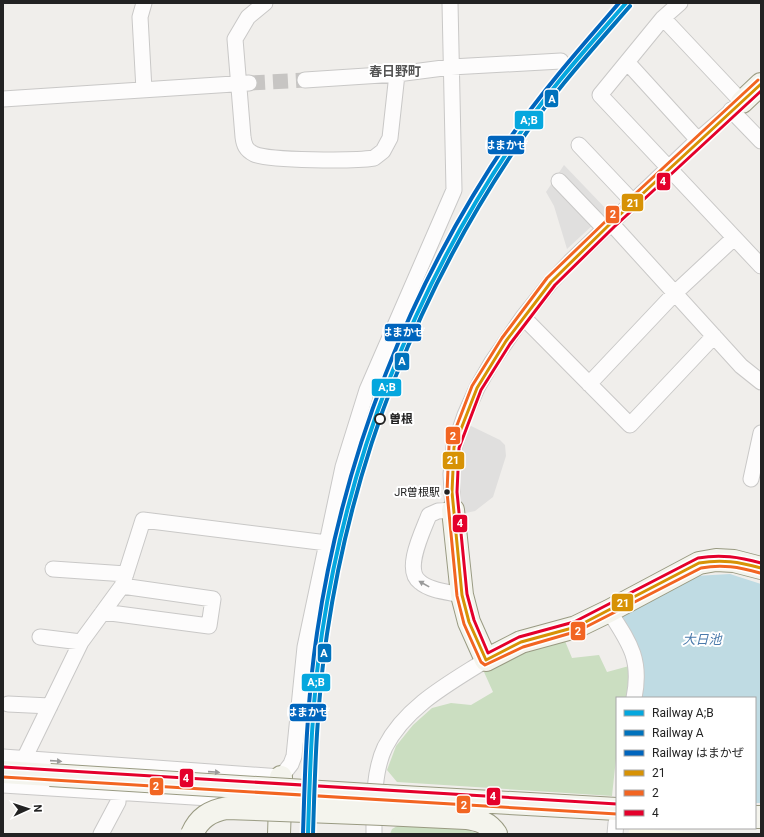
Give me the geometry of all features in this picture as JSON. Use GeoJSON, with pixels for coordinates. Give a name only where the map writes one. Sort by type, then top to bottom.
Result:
{"type":"FeatureCollection","features":[{"type":"Feature","properties":{"kind":"main road"},"geometry":{"type":"LineString","coordinates":[[736,106],[761,84]]}},
{"type":"Feature","properties":{"kind":"main road"},"geometry":{"type":"LineString","coordinates":[[453,510],[462,594],[469,622],[486,660],[521,642],[576,627],[610,611],[684,569],[699,563],[716,560],[734,561],[761,568]]}},
{"type":"Feature","properties":{"kind":"main road"},"geometry":{"type":"LineString","coordinates":[[3,772],[384,805],[479,820],[489,826],[496,834]]}},
{"type":"Feature","properties":{"kind":"main road"},"geometry":{"type":"LineString","coordinates":[[279,820],[281,777]]}},
{"type":"Feature","properties":{"kind":"main road"},"geometry":{"type":"LineString","coordinates":[[192,834],[201,819],[209,814],[227,808],[384,805],[616,809]]}},
{"type":"Feature","properties":{"kind":"street"},"geometry":{"type":"LineString","coordinates":[[144,3],[140,16],[144,90]]}},
{"type":"Feature","properties":{"kind":"street"},"geometry":{"type":"LineString","coordinates":[[265,3],[248,17],[235,39],[245,84],[242,137],[245,146],[252,153],[271,158],[374,158],[383,151],[390,138],[397,74]]}},
{"type":"Feature","properties":{"kind":"street"},"geometry":{"type":"LineString","coordinates":[[3,757],[281,777],[291,764],[294,756],[305,647],[343,467],[367,390],[454,190],[450,3]]}},
{"type":"Feature","properties":{"kind":"street"},"geometry":{"type":"LineString","coordinates":[[680,3],[663,18],[600,95],[761,266]]}},
{"type":"Feature","properties":{"kind":"street"},"geometry":{"type":"LineString","coordinates":[[663,18],[736,106],[761,141]]}},
{"type":"Feature","properties":{"kind":"street"},"geometry":{"type":"LineString","coordinates":[[305,80],[397,74],[451,67],[561,61]]}},
{"type":"Feature","properties":{"kind":"street"},"geometry":{"type":"LineString","coordinates":[[627,62],[698,140]]}},
{"type":"Feature","properties":{"kind":"street"},"geometry":{"type":"LineString","coordinates":[[3,99],[245,84]]}},
{"type":"Feature","properties":{"kind":"street"},"geometry":{"type":"LineString","coordinates":[[462,594],[432,588],[419,582],[413,572],[414,555],[429,515],[438,511],[453,510],[452,474],[454,447],[465,415],[477,388],[492,362],[523,317],[551,282],[633,202],[670,169],[698,140],[736,106]]}},
{"type":"Feature","properties":{"kind":"street"},"geometry":{"type":"LineString","coordinates":[[579,145],[633,202]]}},
{"type":"Feature","properties":{"kind":"street"},"geometry":{"type":"LineString","coordinates":[[559,181],[608,226],[675,293],[741,366],[761,382]]}},
{"type":"Feature","properties":{"kind":"street"},"geometry":{"type":"LineString","coordinates":[[589,384],[675,293],[734,238]]}},
{"type":"Feature","properties":{"kind":"street"},"geometry":{"type":"LineString","coordinates":[[523,317],[630,425],[714,336]]}},
{"type":"Feature","properties":{"kind":"street"},"geometry":{"type":"LineString","coordinates":[[751,479],[761,433]]}},
{"type":"Feature","properties":{"kind":"street"},"geometry":{"type":"LineString","coordinates":[[24,759],[81,642],[124,580],[143,520],[327,543]]}},
{"type":"Feature","properties":{"kind":"street"},"geometry":{"type":"LineString","coordinates":[[53,569],[124,580],[213,599],[209,626],[103,612]]}},
{"type":"Feature","properties":{"kind":"street"},"geometry":{"type":"LineString","coordinates":[[610,611],[632,648],[636,676],[634,697]]}},
{"type":"Feature","properties":{"kind":"street"},"geometry":{"type":"LineString","coordinates":[[40,637],[81,642]]}},
{"type":"Feature","properties":{"kind":"street"},"geometry":{"type":"LineString","coordinates":[[374,834],[376,784],[385,747],[412,712],[431,696],[486,660]]}},
{"type":"Feature","properties":{"kind":"street"},"geometry":{"type":"LineString","coordinates":[[8,704],[50,706]]}},
{"type":"Feature","properties":{"kind":"street"},"geometry":{"type":"LineString","coordinates":[[101,834],[118,802],[120,765]]}},
{"type":"Feature","properties":{"kind":"street"},"geometry":{"type":"LineString","coordinates":[[3,785],[119,791],[279,820]]}},
{"type":"Feature","properties":{"kind":"street"},"geometry":{"type":"LineString","coordinates":[[615,834],[616,823]]}},
{"type":"Feature","properties":{"kind":"shaded area"},"geometry":{"type":"Polygon","coordinates":[[[564,165],[608,211],[567,249],[554,206],[546,192],[564,165]]]}},
{"type":"Feature","properties":{"kind":"shaded area"},"geometry":{"type":"Polygon","coordinates":[[[469,425],[500,440],[505,445],[506,456],[493,497],[475,511],[461,514],[459,453],[469,425]]]}},
{"type":"Feature","properties":{"kind":"shaded area"},"geometry":{"type":"Polygon","coordinates":[[[630,829],[646,829],[723,834],[628,834],[630,829]]]}},
{"type":"Feature","properties":{"kind":"green space"},"geometry":{"type":"Polygon","coordinates":[[[565,641],[572,658],[599,655],[607,672],[629,666],[627,697],[616,697],[616,758],[612,796],[397,782],[387,770],[396,746],[413,725],[432,708],[451,703],[471,705],[493,692],[484,672],[535,647],[565,641]]]}},
{"type":"Feature","properties":{"kind":"green space"},"geometry":{"type":"Polygon","coordinates":[[[399,825],[465,829],[480,834],[390,834],[392,829],[399,825]]]}},
{"type":"Feature","properties":{"kind":"water","name":"大日池"},"geometry":{"type":"Polygon","coordinates":[[[730,574],[761,584],[761,803],[756,803],[756,697],[642,697],[642,675],[621,617],[695,576],[730,574]]]}},
{"type":"Feature","properties":{"kind":"tunnel"},"geometry":{"type":"LineString","coordinates":[[250,83],[305,80]]}},
{"type":"Feature","properties":{"kind":"rail line","name":"はまかぜ"},"geometry":{"type":"LineString","coordinates":[[303,834],[309,708],[317,633],[329,567],[344,502],[363,438],[385,375],[411,313],[441,253],[474,195],[510,138],[536,103],[619,3]]}},
{"type":"Feature","properties":{"kind":"rail line","name":"A;B"},"geometry":{"type":"LineString","coordinates":[[308,834],[314,708],[322,633],[334,567],[349,502],[368,439],[391,377],[416,316],[446,256],[478,198],[514,142],[540,106],[626,3]]}},
{"type":"Feature","properties":{"kind":"rail line","name":"A"},"geometry":{"type":"LineString","coordinates":[[313,834],[319,709],[327,634],[339,568],[354,504],[372,441],[395,379],[420,318],[482,201],[518,145],[544,109],[630,6]]}},
{"type":"Feature","properties":{"kind":"transit line","name":"2"},"geometry":{"type":"LineString","coordinates":[[758,80],[608,219],[547,278],[502,338],[472,386],[449,446],[447,492],[457,596],[464,624],[481,662],[485,665],[523,647],[578,631],[701,568],[716,566],[730,567],[760,573]]}},
{"type":"Feature","properties":{"kind":"transit line","name":"21"},"geometry":{"type":"LineString","coordinates":[[486,660],[469,622],[462,595],[452,492],[454,447],[477,388],[506,341],[551,282],[611,223],[761,84]]}},
{"type":"Feature","properties":{"kind":"transit line","name":"4"},"geometry":{"type":"LineString","coordinates":[[761,91],[614,227],[555,285],[510,344],[481,390],[459,448],[457,492],[467,594],[474,620],[488,653],[519,637],[574,622],[698,558],[714,556],[730,557],[761,563]]}},
{"type":"Feature","properties":{"kind":"transit line","name":"21"},"geometry":{"type":"LineString","coordinates":[[486,660],[521,642],[576,627],[699,563],[715,561],[730,562],[761,568]]}},
{"type":"Feature","properties":{"kind":"transit line","name":"4"},"geometry":{"type":"LineString","coordinates":[[3,767],[616,804]]}},
{"type":"Feature","properties":{"kind":"transit line","name":"2"},"geometry":{"type":"LineString","coordinates":[[3,777],[616,814]]}},
{"type":"Feature","properties":{"kind":"place","name":"曽根"},"geometry":{"type":"Point","coordinates":[380,419]}},
{"type":"Feature","properties":{"kind":"place","name":"JR曽根駅"},"geometry":{"type":"Point","coordinates":[447,492]}},
{"type":"Feature","properties":{"kind":"district","name":"春日野町"},"geometry":{"type":"Point","coordinates":[395,71]}}]}
